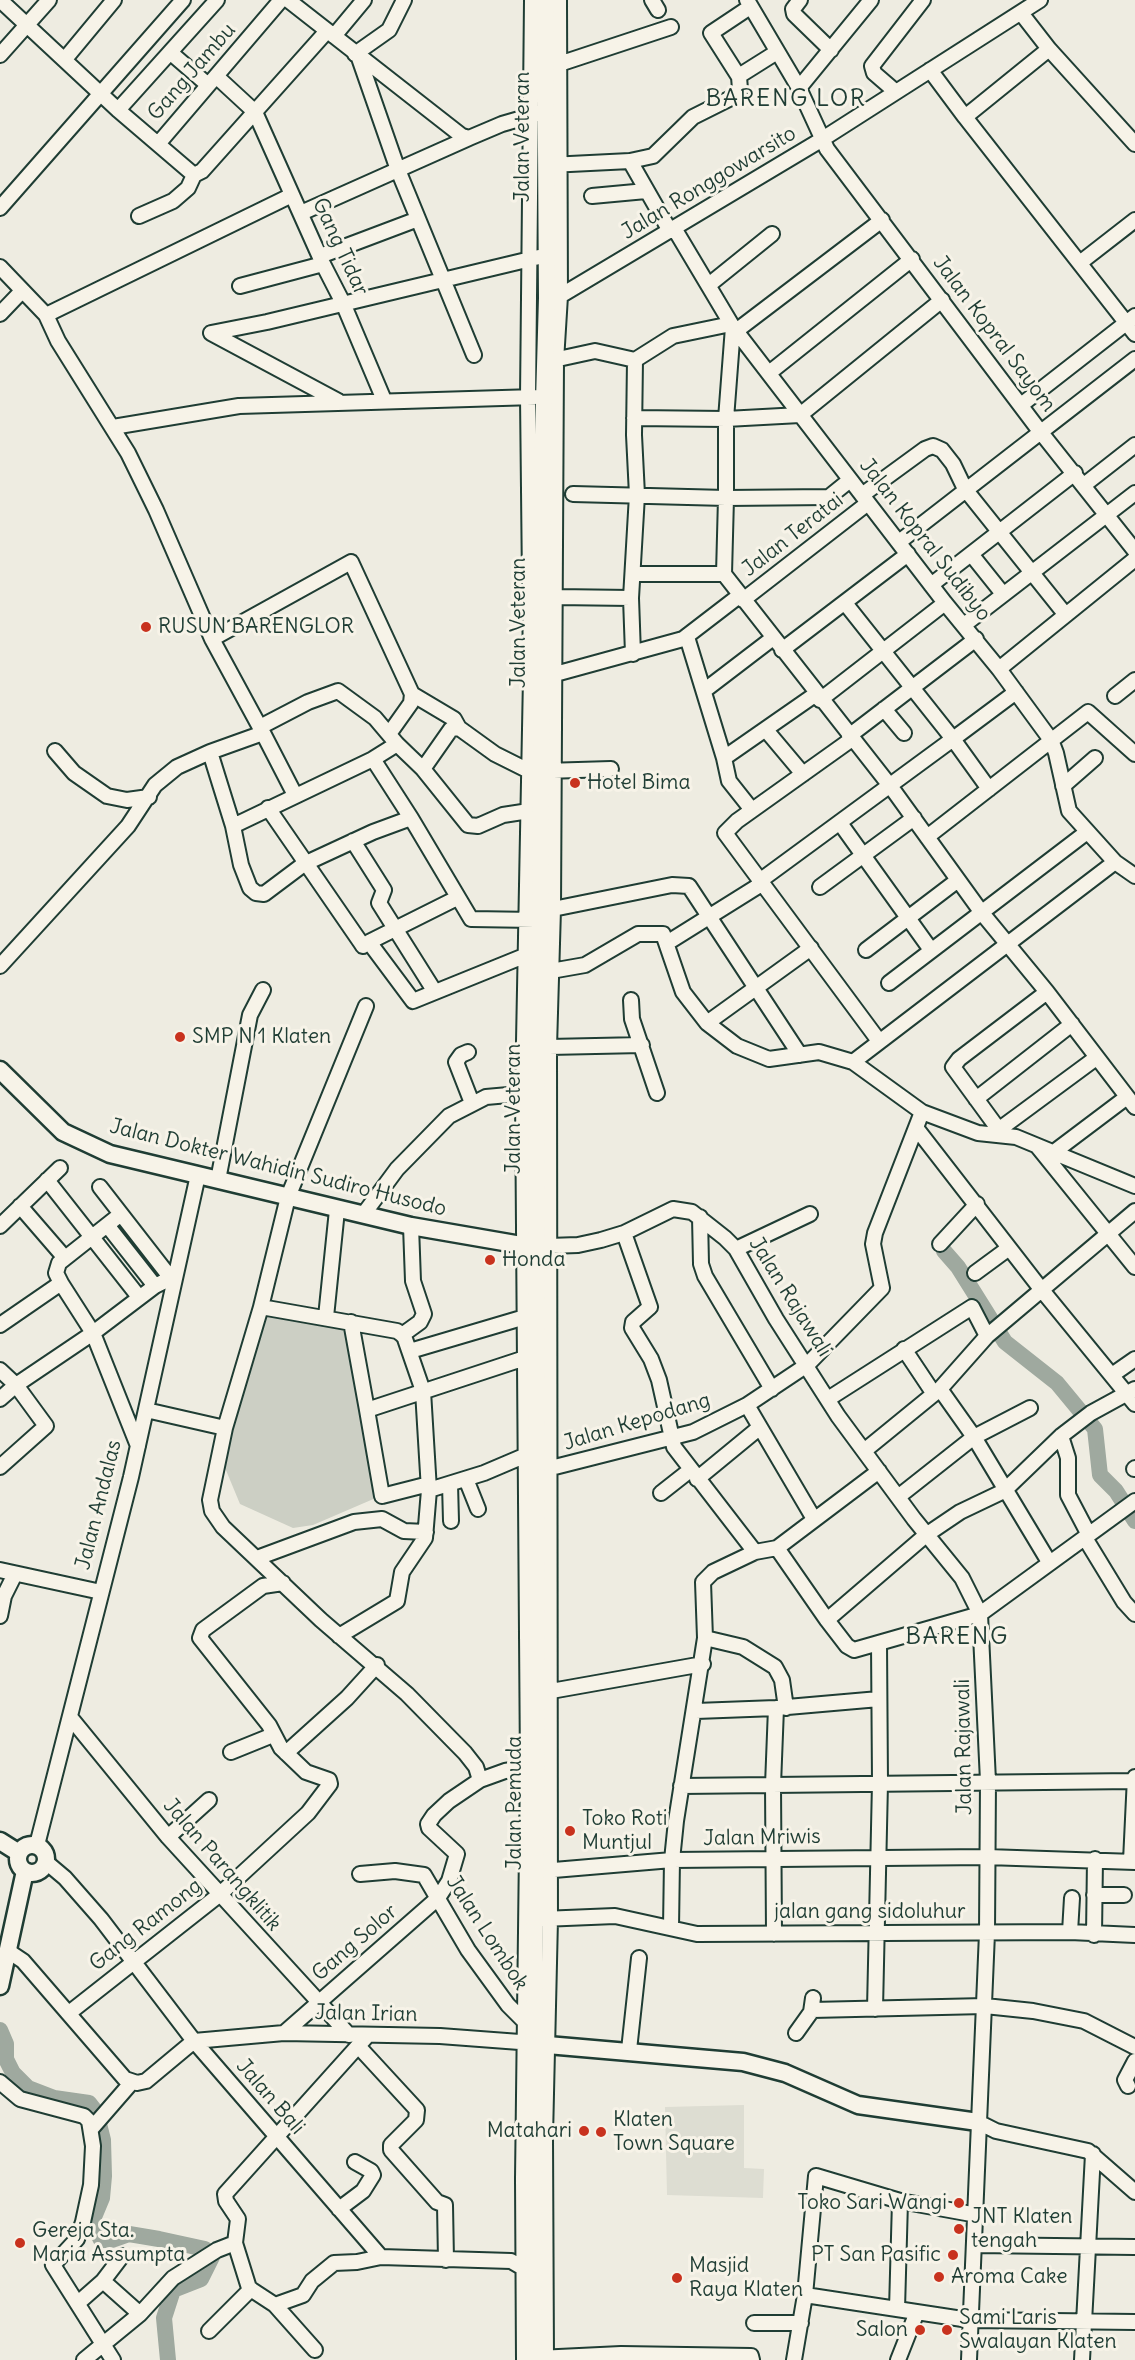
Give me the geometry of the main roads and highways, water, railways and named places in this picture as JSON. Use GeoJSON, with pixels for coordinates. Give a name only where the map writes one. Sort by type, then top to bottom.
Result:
{"type":"FeatureCollection","features":[{"type":"Feature","properties":{"kind":"main road","name":"Jalan Veteran"},"geometry":{"type":"LineString","coordinates":[[537,1246],[529,1093],[535,1015],[533,952],[540,916],[543,676],[554,495],[536,397],[551,361],[554,297],[538,257],[551,165],[539,114],[552,67],[538,6]]}},
{"type":"Feature","properties":{"kind":"main road","name":"Jalan Dokter Wahidin Sudiro Husodo"},"geometry":{"type":"LineString","coordinates":[[0,1070],[50,1120],[73,1137],[110,1154],[411,1226],[537,1246]]}},
{"type":"Feature","properties":{"kind":"main road","name":"Jalan Pemuda"},"geometry":{"type":"LineString","coordinates":[[537,1246],[543,1470],[543,1693],[532,1766],[543,1871],[543,1919],[537,1955],[533,2137],[526,2260],[537,2359]]}},
{"type":"Feature","properties":{"kind":"main road"},"geometry":{"type":"LineString","coordinates":[[1,1843],[19,1853]]}},
{"type":"Feature","properties":{"kind":"main road"},"geometry":{"type":"LineString","coordinates":[[0,1986],[25,1871],[19,1863],[19,1853],[25,1847],[37,1845],[46,1854],[46,1862],[38,1871],[25,1871]]}},
{"type":"Feature","properties":{"kind":"main road"},"geometry":{"type":"LineString","coordinates":[[536,2043],[629,2050],[757,2064],[785,2073],[858,2105],[978,2122]]}},
{"type":"Feature","properties":{"kind":"waterway"},"geometry":{"type":"LineString","coordinates":[[944,1251],[958,1267],[1005,1342],[1057,1383],[1095,1429],[1100,1475],[1116,1491],[1135,1521]]}},
{"type":"Feature","properties":{"kind":"waterway"},"geometry":{"type":"LineString","coordinates":[[0,2030],[6,2044],[6,2059],[13,2073],[28,2088],[54,2098],[89,2103],[96,2112],[103,2140],[104,2176],[102,2198],[92,2222],[101,2240],[112,2240],[129,2234],[205,2249],[212,2257],[201,2279],[173,2290],[164,2318],[168,2360]]}},
{"type":"Feature","properties":{"kind":"place","name":"RUSUN BARENGLOR"},"geometry":{"type":"Point","coordinates":[146,627]}},
{"type":"Feature","properties":{"kind":"place","name":"Hotel Bima"},"geometry":{"type":"Point","coordinates":[575,783]}},
{"type":"Feature","properties":{"kind":"place","name":"SMP N 1 Klaten"},"geometry":{"type":"Point","coordinates":[180,1037]}},
{"type":"Feature","properties":{"kind":"place","name":"Honda"},"geometry":{"type":"Point","coordinates":[490,1260]}},
{"type":"Feature","properties":{"kind":"place","name":"Toko Roti Muntjul"},"geometry":{"type":"Point","coordinates":[570,1831]}},
{"type":"Feature","properties":{"kind":"place","name":"Matahari"},"geometry":{"type":"Point","coordinates":[584,2131]}},
{"type":"Feature","properties":{"kind":"place","name":"Klaten Town Square"},"geometry":{"type":"Point","coordinates":[601,2132]}},
{"type":"Feature","properties":{"kind":"place","name":"Toko Sari Wangi"},"geometry":{"type":"Point","coordinates":[959,2203]}},
{"type":"Feature","properties":{"kind":"place","name":"JNT Klaten tengah"},"geometry":{"type":"Point","coordinates":[959,2229]}},
{"type":"Feature","properties":{"kind":"place","name":"Gereja Sta. Maria Assumpta"},"geometry":{"type":"Point","coordinates":[20,2243]}},
{"type":"Feature","properties":{"kind":"place","name":"PT San Pasific"},"geometry":{"type":"Point","coordinates":[953,2255]}},
{"type":"Feature","properties":{"kind":"place","name":"Aroma Cake"},"geometry":{"type":"Point","coordinates":[939,2277]}},
{"type":"Feature","properties":{"kind":"place","name":"Masjid Raya Klaten"},"geometry":{"type":"Point","coordinates":[677,2278]}},
{"type":"Feature","properties":{"kind":"place","name":"Salon"},"geometry":{"type":"Point","coordinates":[920,2330]}},
{"type":"Feature","properties":{"kind":"place","name":"Sami Laris Swalayan Klaten"},"geometry":{"type":"Point","coordinates":[947,2330]}},
{"type":"Feature","properties":{"kind":"district","name":"BARENG LOR"},"geometry":{"type":"Point","coordinates":[786,99]}},
{"type":"Feature","properties":{"kind":"district","name":"BARENG"},"geometry":{"type":"Point","coordinates":[957,1637]}}]}
